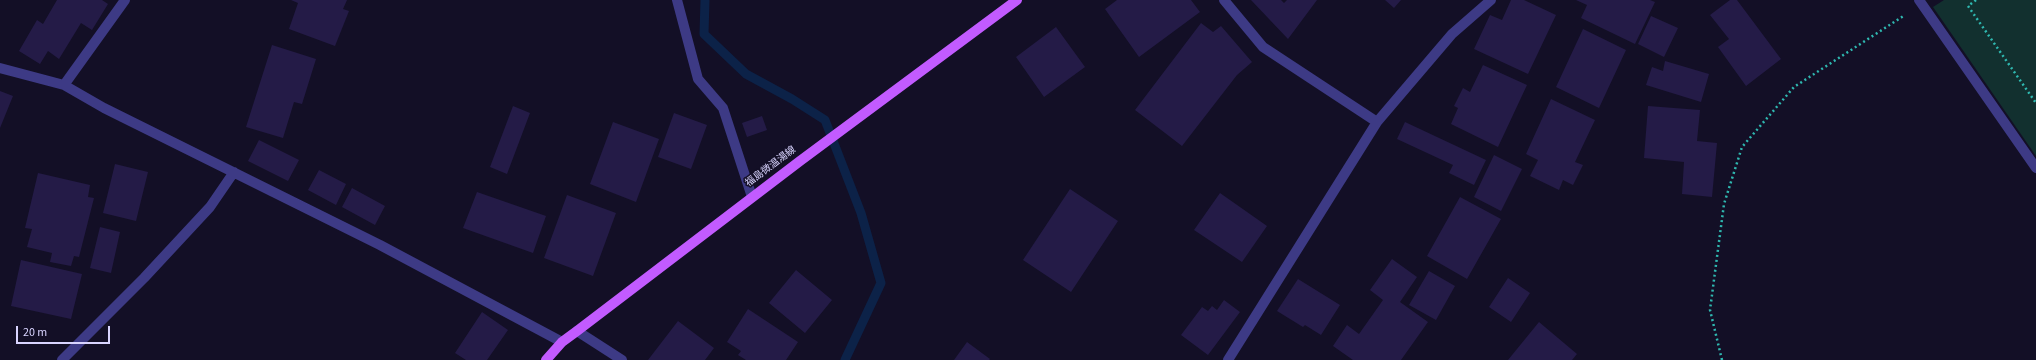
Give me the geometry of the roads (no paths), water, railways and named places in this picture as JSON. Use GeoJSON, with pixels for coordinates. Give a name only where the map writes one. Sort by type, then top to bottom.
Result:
{"type":"FeatureCollection","features":[{"type":"Feature","properties":{"kind":"main road","name":"福島微温湯線"},"geometry":{"type":"LineString","coordinates":[[546,360],[562,342],[752,197],[1017,0]]}},
{"type":"Feature","properties":{"kind":"street"},"geometry":{"type":"LineString","coordinates":[[64,85],[125,0]]}},
{"type":"Feature","properties":{"kind":"street"},"geometry":{"type":"LineString","coordinates":[[677,0],[698,79],[723,108],[752,197]]}},
{"type":"Feature","properties":{"kind":"street"},"geometry":{"type":"LineString","coordinates":[[1224,0],[1264,47],[1377,122]]}},
{"type":"Feature","properties":{"kind":"street"},"geometry":{"type":"LineString","coordinates":[[1228,360],[1377,122],[1452,34],[1491,0]]}},
{"type":"Feature","properties":{"kind":"street"},"geometry":{"type":"LineString","coordinates":[[1923,1],[2036,168]]}},
{"type":"Feature","properties":{"kind":"street"},"geometry":{"type":"LineString","coordinates":[[0,68],[64,85],[104,108],[380,245],[562,342]]}},
{"type":"Feature","properties":{"kind":"street"},"geometry":{"type":"LineString","coordinates":[[62,360],[144,278],[210,207],[234,172]]}},
{"type":"Feature","properties":{"kind":"street"},"geometry":{"type":"LineString","coordinates":[[577,331],[622,360]]}},
{"type":"Feature","properties":{"kind":"waterway"},"geometry":{"type":"LineString","coordinates":[[705,0],[704,34],[746,74],[792,99],[825,120],[861,213],[881,283],[845,360]]}}]}
